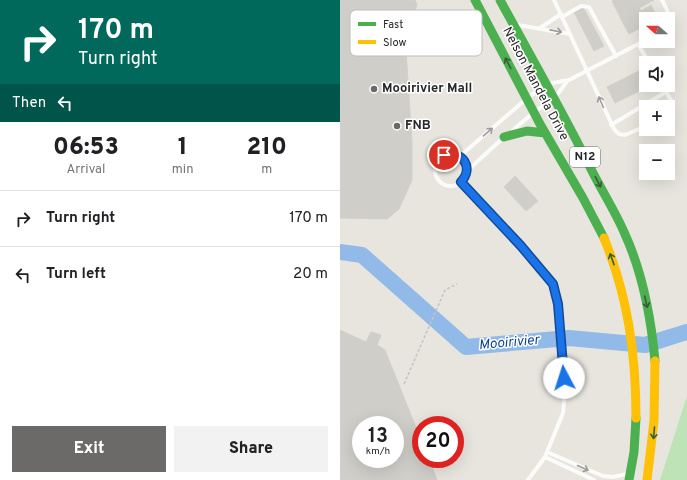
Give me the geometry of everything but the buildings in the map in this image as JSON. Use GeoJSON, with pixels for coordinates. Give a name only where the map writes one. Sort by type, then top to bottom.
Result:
{"type":"FeatureCollection","features":[{"type":"Feature","properties":{"kind":"highway","name":"Nelson Mandela Drive"},"geometry":{"type":"LineString","coordinates":[[475,0],[480,10]]}},
{"type":"Feature","properties":{"kind":"highway","name":"Nelson Mandela Drive"},"geometry":{"type":"LineString","coordinates":[[500,0],[555,98],[616,214],[639,272],[650,322],[655,366],[655,418],[647,480]]}},
{"type":"Feature","properties":{"kind":"highway","name":"Nelson Mandela Drive"},"geometry":{"type":"LineString","coordinates":[[482,13],[534,112],[567,168],[604,237],[622,288],[631,337],[635,376],[636,406],[632,478]]}},
{"type":"Feature","properties":{"kind":"highway"},"geometry":{"type":"LineString","coordinates":[[504,137],[527,130],[546,133]]}},
{"type":"Feature","properties":{"kind":"highway"},"geometry":{"type":"LineString","coordinates":[[632,478],[638,471],[655,378]]}},
{"type":"Feature","properties":{"kind":"lane"},"geometry":{"type":"LineString","coordinates":[[554,0],[611,125],[619,134],[625,135],[639,129]]}},
{"type":"Feature","properties":{"kind":"lane"},"geometry":{"type":"LineString","coordinates":[[662,0],[668,12]]}},
{"type":"Feature","properties":{"kind":"lane"},"geometry":{"type":"LineString","coordinates":[[539,28],[582,6],[589,7],[616,56]]}},
{"type":"Feature","properties":{"kind":"lane"},"geometry":{"type":"LineString","coordinates":[[514,24],[570,34]]}},
{"type":"Feature","properties":{"kind":"lane"},"geometry":{"type":"LineString","coordinates":[[460,156],[528,98],[547,84],[569,80],[638,44],[645,56]]}},
{"type":"Feature","properties":{"kind":"lane"},"geometry":{"type":"LineString","coordinates":[[467,171],[466,163],[460,156],[450,154],[440,158],[437,163],[435,174],[441,183],[446,185],[451,186],[461,182],[467,171],[534,112],[555,98],[569,80]]}},
{"type":"Feature","properties":{"kind":"lane"},"geometry":{"type":"LineString","coordinates":[[611,125],[666,92],[670,100]]}},
{"type":"Feature","properties":{"kind":"lane"},"geometry":{"type":"LineString","coordinates":[[461,182],[521,246],[553,284],[558,304],[565,392],[563,413],[545,457],[528,480]]}},
{"type":"Feature","properties":{"kind":"lane"},"geometry":{"type":"LineString","coordinates":[[547,452],[603,476],[632,478]]}},
{"type":"Feature","properties":{"kind":"lane"},"geometry":{"type":"LineString","coordinates":[[545,457],[594,480]]}},
{"type":"Feature","properties":{"kind":"path"},"geometry":{"type":"LineString","coordinates":[[404,384],[445,290],[457,284]]}},
{"type":"Feature","properties":{"kind":"green space"},"geometry":{"type":"Polygon","coordinates":[[[687,396],[687,480],[660,480],[687,396]]]}},
{"type":"Feature","properties":{"kind":"waterway","name":"Mooirivier"},"geometry":{"type":"LineString","coordinates":[[340,252],[362,255],[466,347],[569,338],[645,345],[687,332]]}},
{"type":"Feature","properties":{"kind":"traffic: fast"},"geometry":{"type":"LineString","coordinates":[[475,0],[480,10]]}},
{"type":"Feature","properties":{"kind":"traffic: fast"},"geometry":{"type":"LineString","coordinates":[[500,0],[568,123],[593,174],[616,215],[631,248],[645,295],[655,361]]}},
{"type":"Feature","properties":{"kind":"traffic: fast"},"geometry":{"type":"LineString","coordinates":[[482,13],[540,124],[583,198],[604,238]]}},
{"type":"Feature","properties":{"kind":"traffic: fast"},"geometry":{"type":"LineString","coordinates":[[504,137],[527,131],[545,133]]}},
{"type":"Feature","properties":{"kind":"traffic: fast"},"geometry":{"type":"LineString","coordinates":[[629,480],[634,452],[636,418]]}},
{"type":"Feature","properties":{"kind":"traffic: slow"},"geometry":{"type":"LineString","coordinates":[[604,238],[619,282],[629,326],[636,394],[636,418]]}},
{"type":"Feature","properties":{"kind":"traffic: slow"},"geometry":{"type":"LineString","coordinates":[[647,480],[654,421],[655,361]]}},
{"type":"Feature","properties":{"kind":"place","name":"Mooirivier Mall"},"geometry":{"type":"Point","coordinates":[374,89]}},
{"type":"Feature","properties":{"kind":"place","name":"FNB"},"geometry":{"type":"Point","coordinates":[397,126]}},
{"type":"Feature","properties":{"kind":"route"},"geometry":{"type":"LineString","coordinates":[[444,155],[455,154],[463,159],[466,163],[467,171],[461,182],[521,246],[553,284],[556,291],[558,304],[564,378]]}}]}
